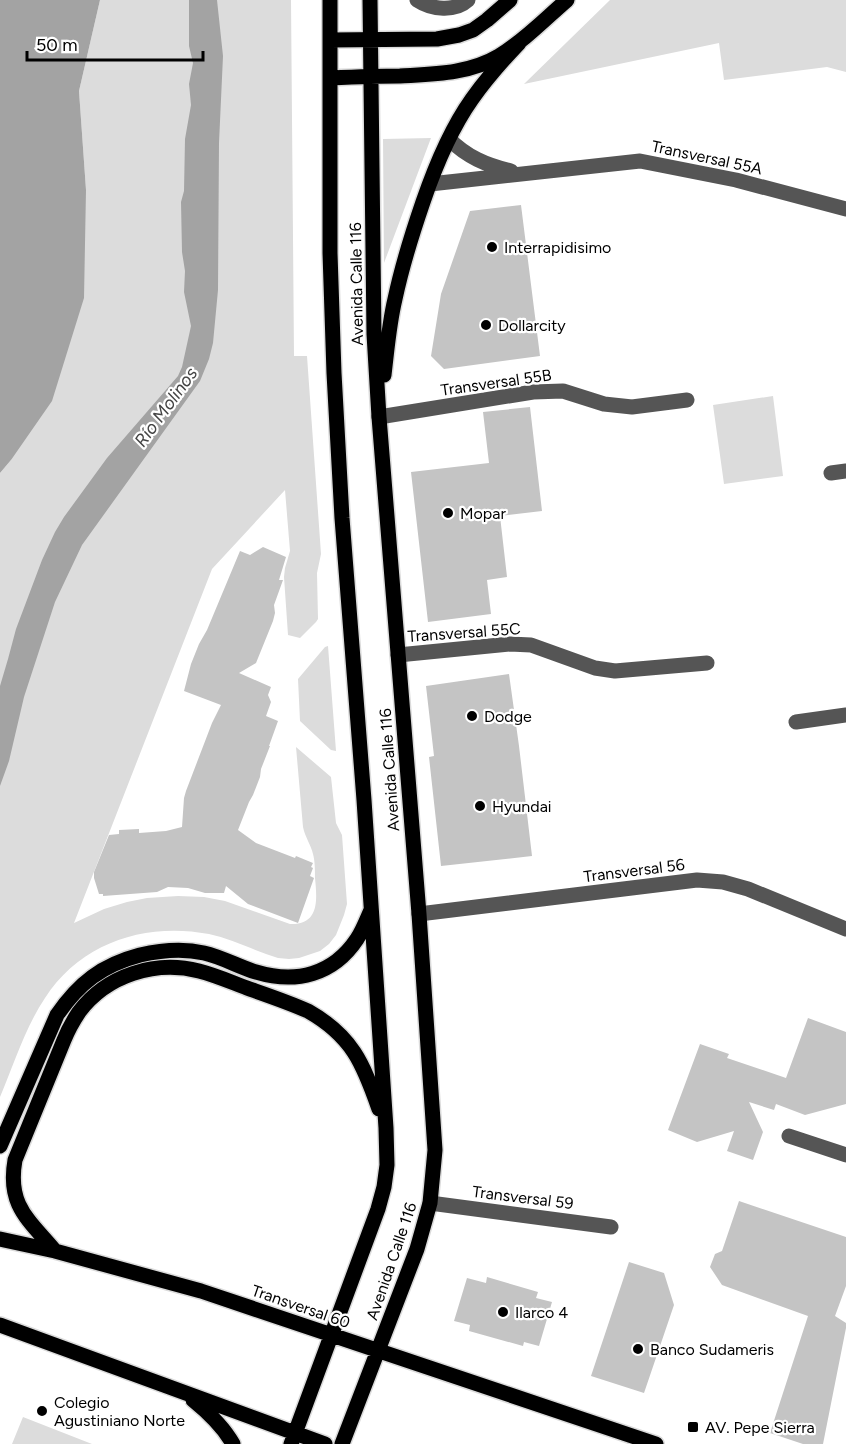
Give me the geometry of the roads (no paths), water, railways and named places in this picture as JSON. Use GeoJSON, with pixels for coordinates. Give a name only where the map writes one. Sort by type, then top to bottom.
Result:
{"type":"FeatureCollection","features":[{"type":"Feature","properties":{"kind":"main road","name":"Avenida Calle 116"},"geometry":{"type":"LineString","coordinates":[[293,1439],[378,1209],[387,1165],[372,908],[342,518],[334,373],[330,253],[330,0]]}},
{"type":"Feature","properties":{"kind":"main road","name":"Avenida Calle 116"},"geometry":{"type":"LineString","coordinates":[[342,1444],[417,1249],[430,1203],[435,1150],[380,417],[373,289],[370,0]]}},
{"type":"Feature","properties":{"kind":"main road"},"geometry":{"type":"LineString","coordinates":[[330,40],[437,39],[459,35],[473,30],[510,0]]}},
{"type":"Feature","properties":{"kind":"main road"},"geometry":{"type":"LineString","coordinates":[[380,417],[394,299],[411,238],[430,183],[449,139],[471,100],[497,66],[567,0]]}},
{"type":"Feature","properties":{"kind":"main road"},"geometry":{"type":"LineString","coordinates":[[330,78],[458,71],[498,57],[519,43]]}},
{"type":"Feature","properties":{"kind":"main road"},"geometry":{"type":"LineString","coordinates":[[0,1146],[57,1015],[68,999],[96,973],[107,966],[159,950],[182,950],[206,953],[256,972],[278,977],[293,978],[309,975],[325,968],[348,952],[359,937],[372,908]]}},
{"type":"Feature","properties":{"kind":"main road"},"geometry":{"type":"LineString","coordinates":[[55,1251],[22,1212],[17,1202],[13,1192],[12,1174],[15,1160],[63,1040],[72,1024],[92,998],[121,977],[147,969],[198,971],[294,1005],[315,1015],[347,1042],[362,1064],[386,1128]]}},
{"type":"Feature","properties":{"kind":"main road","name":"Transversal 60"},"geometry":{"type":"LineString","coordinates":[[0,1239],[55,1251],[201,1291],[656,1444]]}},
{"type":"Feature","properties":{"kind":"main road"},"geometry":{"type":"LineString","coordinates":[[0,1325],[169,1387],[293,1439],[325,1444]]}},
{"type":"Feature","properties":{"kind":"main road"},"geometry":{"type":"LineString","coordinates":[[169,1387],[191,1399],[211,1415],[233,1444]]}},
{"type":"Feature","properties":{"kind":"street"},"geometry":{"type":"LineString","coordinates":[[417,0],[429,7],[444,8],[463,5],[468,0]]}},
{"type":"Feature","properties":{"kind":"street","name":"Transversal 55A"},"geometry":{"type":"LineString","coordinates":[[449,139],[458,149],[478,162],[522,173]]}},
{"type":"Feature","properties":{"kind":"street","name":"Transversal 55A"},"geometry":{"type":"LineString","coordinates":[[430,183],[640,161],[736,180],[846,210]]}},
{"type":"Feature","properties":{"kind":"street","name":"Transversal 55B"},"geometry":{"type":"LineString","coordinates":[[380,417],[543,392],[563,391],[604,404],[632,407],[687,400]]}},
{"type":"Feature","properties":{"kind":"street","name":"Transversal 55C"},"geometry":{"type":"LineString","coordinates":[[398,655],[510,644],[531,645],[595,668],[615,671],[707,663]]}},
{"type":"Feature","properties":{"kind":"street"},"geometry":{"type":"LineString","coordinates":[[796,722],[846,715]]}},
{"type":"Feature","properties":{"kind":"street","name":"Transversal 56"},"geometry":{"type":"LineString","coordinates":[[418,914],[697,880],[723,882],[748,889],[846,929]]}},
{"type":"Feature","properties":{"kind":"street"},"geometry":{"type":"LineString","coordinates":[[789,1136],[846,1155]]}},
{"type":"Feature","properties":{"kind":"street","name":"Transversal 59"},"geometry":{"type":"LineString","coordinates":[[430,1203],[611,1227]]}},
{"type":"Feature","properties":{"kind":"water"},"geometry":{"type":"Polygon","coordinates":[[[0,0],[100,0],[79,91],[86,190],[84,298],[52,401],[0,473],[0,0]]]}},
{"type":"Feature","properties":{"kind":"water","name":"Río Molinos"},"geometry":{"type":"Polygon","coordinates":[[[189,0],[217,0],[223,56],[219,143],[218,290],[213,343],[200,381],[82,545],[55,602],[24,697],[9,761],[0,786],[0,686],[16,629],[42,560],[64,517],[107,458],[178,376],[182,367],[191,326],[184,292],[181,202],[184,191],[185,139],[191,105],[189,84],[193,63],[189,46],[189,0]]]}},
{"type":"Feature","properties":{"kind":"place","name":"Interrapidisimo"},"geometry":{"type":"Point","coordinates":[492,247]}},
{"type":"Feature","properties":{"kind":"place","name":"Dollarcity"},"geometry":{"type":"Point","coordinates":[486,325]}},
{"type":"Feature","properties":{"kind":"place","name":"Mopar"},"geometry":{"type":"Point","coordinates":[448,513]}},
{"type":"Feature","properties":{"kind":"place","name":"Dodge"},"geometry":{"type":"Point","coordinates":[472,716]}},
{"type":"Feature","properties":{"kind":"place","name":"Hyundai"},"geometry":{"type":"Point","coordinates":[480,806]}},
{"type":"Feature","properties":{"kind":"place","name":"Ilarco 4"},"geometry":{"type":"Point","coordinates":[503,1312]}},
{"type":"Feature","properties":{"kind":"place","name":"Banco Sudameris"},"geometry":{"type":"Point","coordinates":[638,1349]}},
{"type":"Feature","properties":{"kind":"place","name":"Colegio Agustiniano Norte"},"geometry":{"type":"Point","coordinates":[42,1411]}},
{"type":"Feature","properties":{"kind":"place","name":"AV. Pepe Sierra"},"geometry":{"type":"Point","coordinates":[693,1427]}}]}
